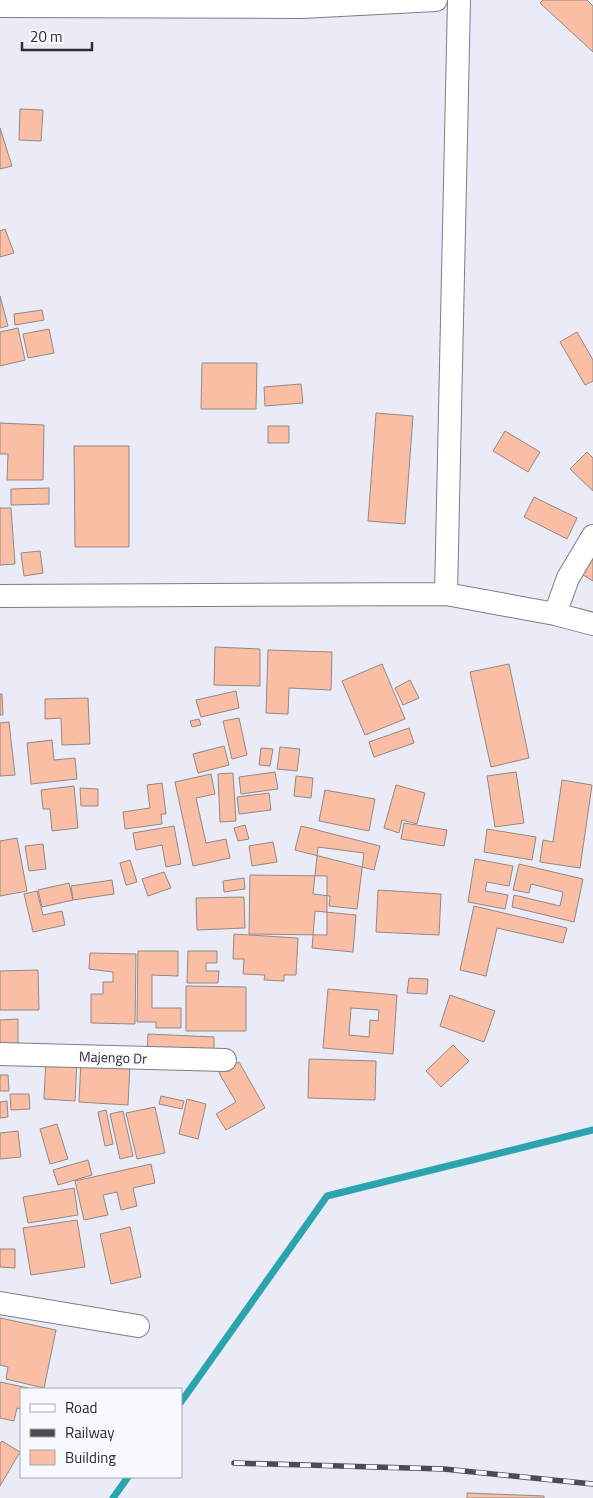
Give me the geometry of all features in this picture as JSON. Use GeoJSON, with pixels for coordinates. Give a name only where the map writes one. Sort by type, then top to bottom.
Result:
{"type":"FeatureCollection","features":[{"type":"Feature","properties":{"kind":"street"},"geometry":{"type":"LineString","coordinates":[[0,6],[436,0]]}},
{"type":"Feature","properties":{"kind":"street"},"geometry":{"type":"LineString","coordinates":[[446,594],[458,0]]}},
{"type":"Feature","properties":{"kind":"street"},"geometry":{"type":"LineString","coordinates":[[555,614],[568,578],[593,536]]}},
{"type":"Feature","properties":{"kind":"street"},"geometry":{"type":"LineString","coordinates":[[0,596],[446,594],[555,614],[593,624]]}},
{"type":"Feature","properties":{"kind":"street","name":"Majengo Dr"},"geometry":{"type":"LineString","coordinates":[[0,1054],[225,1060]]}},
{"type":"Feature","properties":{"kind":"street"},"geometry":{"type":"LineString","coordinates":[[0,1303],[138,1326]]}},
{"type":"Feature","properties":{"kind":"building"},"geometry":{"type":"Polygon","coordinates":[[[543,0],[587,0],[593,6],[593,52],[540,3],[543,0]]]}},
{"type":"Feature","properties":{"kind":"building"},"geometry":{"type":"Polygon","coordinates":[[[20,109],[43,110],[41,141],[19,140],[20,109]]]}},
{"type":"Feature","properties":{"kind":"building"},"geometry":{"type":"Polygon","coordinates":[[[0,128],[12,166],[0,169],[0,128]]]}},
{"type":"Feature","properties":{"kind":"building"},"geometry":{"type":"Polygon","coordinates":[[[5,229],[14,253],[0,257],[0,231],[5,229]]]}},
{"type":"Feature","properties":{"kind":"building"},"geometry":{"type":"Polygon","coordinates":[[[0,296],[8,326],[0,328],[0,296]]]}},
{"type":"Feature","properties":{"kind":"building"},"geometry":{"type":"Polygon","coordinates":[[[42,310],[44,320],[15,325],[14,314],[42,310]]]}},
{"type":"Feature","properties":{"kind":"building"},"geometry":{"type":"Polygon","coordinates":[[[18,328],[25,360],[0,366],[0,332],[18,328]]]}},
{"type":"Feature","properties":{"kind":"building"},"geometry":{"type":"Polygon","coordinates":[[[49,329],[54,353],[28,358],[23,334],[49,329]]]}},
{"type":"Feature","properties":{"kind":"building"},"geometry":{"type":"Polygon","coordinates":[[[577,332],[593,360],[593,381],[585,385],[560,342],[577,332]]]}},
{"type":"Feature","properties":{"kind":"building"},"geometry":{"type":"Polygon","coordinates":[[[202,363],[257,363],[256,409],[201,409],[202,363]]]}},
{"type":"Feature","properties":{"kind":"building"},"geometry":{"type":"Polygon","coordinates":[[[301,384],[303,403],[265,406],[264,387],[301,384]]]}},
{"type":"Feature","properties":{"kind":"building"},"geometry":{"type":"Polygon","coordinates":[[[376,413],[413,416],[405,524],[368,521],[376,413]]]}},
{"type":"Feature","properties":{"kind":"building"},"geometry":{"type":"Polygon","coordinates":[[[0,423],[44,425],[43,480],[7,480],[8,454],[0,454],[0,423]]]}},
{"type":"Feature","properties":{"kind":"building"},"geometry":{"type":"Polygon","coordinates":[[[268,426],[289,426],[289,443],[268,443],[268,426]]]}},
{"type":"Feature","properties":{"kind":"building"},"geometry":{"type":"Polygon","coordinates":[[[505,431],[540,452],[528,472],[493,451],[505,431]]]}},
{"type":"Feature","properties":{"kind":"building"},"geometry":{"type":"Polygon","coordinates":[[[74,446],[129,446],[129,547],[75,547],[74,446]]]}},
{"type":"Feature","properties":{"kind":"building"},"geometry":{"type":"Polygon","coordinates":[[[587,452],[593,458],[593,491],[570,469],[587,452]]]}},
{"type":"Feature","properties":{"kind":"building"},"geometry":{"type":"Polygon","coordinates":[[[49,488],[49,504],[11,505],[11,489],[49,488]]]}},
{"type":"Feature","properties":{"kind":"building"},"geometry":{"type":"Polygon","coordinates":[[[534,497],[577,518],[567,539],[524,517],[534,497]]]}},
{"type":"Feature","properties":{"kind":"building"},"geometry":{"type":"Polygon","coordinates":[[[0,508],[11,508],[15,564],[0,565],[0,508]]]}},
{"type":"Feature","properties":{"kind":"building"},"geometry":{"type":"Polygon","coordinates":[[[40,551],[43,573],[24,576],[21,553],[40,551]]]}},
{"type":"Feature","properties":{"kind":"building"},"geometry":{"type":"Polygon","coordinates":[[[593,553],[593,581],[580,573],[593,553]]]}},
{"type":"Feature","properties":{"kind":"building"},"geometry":{"type":"Polygon","coordinates":[[[215,647],[260,649],[260,686],[214,685],[215,647]]]}},
{"type":"Feature","properties":{"kind":"building"},"geometry":{"type":"Polygon","coordinates":[[[268,650],[332,652],[331,690],[289,688],[288,714],[266,713],[268,650]]]}},
{"type":"Feature","properties":{"kind":"building"},"geometry":{"type":"Polygon","coordinates":[[[382,664],[405,719],[365,735],[342,681],[382,664]]]}},
{"type":"Feature","properties":{"kind":"building"},"geometry":{"type":"Polygon","coordinates":[[[509,664],[529,758],[491,767],[470,672],[509,664]]]}},
{"type":"Feature","properties":{"kind":"building"},"geometry":{"type":"Polygon","coordinates":[[[410,680],[419,698],[403,705],[395,688],[410,680]]]}},
{"type":"Feature","properties":{"kind":"building"},"geometry":{"type":"Polygon","coordinates":[[[236,691],[239,708],[201,717],[196,700],[236,691]]]}},
{"type":"Feature","properties":{"kind":"building"},"geometry":{"type":"Polygon","coordinates":[[[0,694],[2,694],[3,715],[0,715],[0,694]]]}},
{"type":"Feature","properties":{"kind":"building"},"geometry":{"type":"Polygon","coordinates":[[[88,698],[90,744],[62,745],[61,718],[45,719],[45,699],[88,698]]]}},
{"type":"Feature","properties":{"kind":"building"},"geometry":{"type":"Polygon","coordinates":[[[239,718],[247,755],[232,759],[223,721],[239,718]]]}},
{"type":"Feature","properties":{"kind":"building"},"geometry":{"type":"Polygon","coordinates":[[[199,719],[201,725],[192,727],[190,721],[199,719]]]}},
{"type":"Feature","properties":{"kind":"building"},"geometry":{"type":"Polygon","coordinates":[[[9,722],[15,775],[0,776],[0,723],[9,722]]]}},
{"type":"Feature","properties":{"kind":"building"},"geometry":{"type":"Polygon","coordinates":[[[409,728],[414,743],[374,757],[369,742],[409,728]]]}},
{"type":"Feature","properties":{"kind":"building"},"geometry":{"type":"Polygon","coordinates":[[[52,740],[54,760],[75,758],[77,779],[31,784],[27,743],[52,740]]]}},
{"type":"Feature","properties":{"kind":"building"},"geometry":{"type":"Polygon","coordinates":[[[224,746],[229,765],[198,773],[193,754],[224,746]]]}},
{"type":"Feature","properties":{"kind":"building"},"geometry":{"type":"Polygon","coordinates":[[[280,747],[300,749],[297,771],[277,769],[280,747]]]}},
{"type":"Feature","properties":{"kind":"building"},"geometry":{"type":"Polygon","coordinates":[[[261,748],[273,749],[270,766],[259,765],[261,748]]]}},
{"type":"Feature","properties":{"kind":"building"},"geometry":{"type":"Polygon","coordinates":[[[275,772],[278,789],[241,794],[239,777],[275,772]]]}},
{"type":"Feature","properties":{"kind":"building"},"geometry":{"type":"Polygon","coordinates":[[[516,772],[524,823],[495,827],[487,776],[516,772]]]}},
{"type":"Feature","properties":{"kind":"building"},"geometry":{"type":"Polygon","coordinates":[[[233,773],[236,821],[220,822],[218,774],[233,773]]]}},
{"type":"Feature","properties":{"kind":"building"},"geometry":{"type":"Polygon","coordinates":[[[211,774],[215,794],[196,798],[206,843],[226,839],[230,858],[193,866],[175,782],[211,774]]]}},
{"type":"Feature","properties":{"kind":"building"},"geometry":{"type":"Polygon","coordinates":[[[296,776],[313,778],[311,798],[294,796],[296,776]]]}},
{"type":"Feature","properties":{"kind":"building"},"geometry":{"type":"Polygon","coordinates":[[[562,780],[592,785],[580,868],[540,862],[543,840],[553,842],[562,780]]]}},
{"type":"Feature","properties":{"kind":"building"},"geometry":{"type":"Polygon","coordinates":[[[162,783],[166,814],[161,814],[162,824],[125,829],[123,812],[150,808],[147,785],[162,783]]]}},
{"type":"Feature","properties":{"kind":"building"},"geometry":{"type":"Polygon","coordinates":[[[396,785],[425,793],[417,824],[402,820],[399,833],[384,828],[396,785]]]}},
{"type":"Feature","properties":{"kind":"building"},"geometry":{"type":"Polygon","coordinates":[[[74,786],[78,828],[52,831],[50,809],[43,809],[41,790],[74,786]]]}},
{"type":"Feature","properties":{"kind":"building"},"geometry":{"type":"Polygon","coordinates":[[[80,788],[98,789],[98,806],[81,806],[80,788]]]}},
{"type":"Feature","properties":{"kind":"building"},"geometry":{"type":"Polygon","coordinates":[[[325,790],[375,799],[369,831],[319,821],[325,790]]]}},
{"type":"Feature","properties":{"kind":"building"},"geometry":{"type":"Polygon","coordinates":[[[269,793],[271,810],[239,814],[237,797],[269,793]]]}},
{"type":"Feature","properties":{"kind":"building"},"geometry":{"type":"Polygon","coordinates":[[[404,823],[447,830],[444,846],[401,839],[404,823]]]}},
{"type":"Feature","properties":{"kind":"building"},"geometry":{"type":"Polygon","coordinates":[[[245,825],[249,839],[238,841],[234,828],[245,825]]]}},
{"type":"Feature","properties":{"kind":"building"},"geometry":{"type":"Polygon","coordinates":[[[174,826],[181,864],[166,867],[162,845],[136,850],[133,833],[174,826]]]}},
{"type":"Feature","properties":{"kind":"building"},"geometry":{"type":"Polygon","coordinates":[[[301,826],[380,846],[374,870],[295,850],[301,826]]]}},
{"type":"Feature","properties":{"kind":"building"},"geometry":{"type":"Polygon","coordinates":[[[487,829],[536,837],[532,860],[484,852],[487,829]]]}},
{"type":"Feature","properties":{"kind":"building"},"geometry":{"type":"Polygon","coordinates":[[[17,838],[27,891],[0,896],[0,841],[17,838]]]}},
{"type":"Feature","properties":{"kind":"building"},"geometry":{"type":"Polygon","coordinates":[[[273,842],[277,862],[252,866],[249,846],[273,842]]]}},
{"type":"Feature","properties":{"kind":"building"},"geometry":{"type":"Polygon","coordinates":[[[43,844],[46,869],[29,871],[25,846],[43,844]]]}},
{"type":"Feature","properties":{"kind":"building"},"geometry":{"type":"Polygon","coordinates":[[[318,847],[364,853],[357,909],[329,906],[330,896],[313,894],[318,847]]]}},
{"type":"Feature","properties":{"kind":"building"},"geometry":{"type":"Polygon","coordinates":[[[475,859],[513,866],[509,886],[487,882],[485,891],[508,895],[505,909],[468,902],[475,859]]]}},
{"type":"Feature","properties":{"kind":"building"},"geometry":{"type":"Polygon","coordinates":[[[130,860],[137,882],[126,885],[120,863],[130,860]]]}},
{"type":"Feature","properties":{"kind":"building"},"geometry":{"type":"Polygon","coordinates":[[[519,864],[583,879],[574,922],[512,907],[514,895],[560,906],[563,892],[531,884],[529,893],[513,890],[519,864]]]}},
{"type":"Feature","properties":{"kind":"building"},"geometry":{"type":"Polygon","coordinates":[[[164,872],[171,888],[148,896],[142,879],[164,872]]]}},
{"type":"Feature","properties":{"kind":"building"},"geometry":{"type":"Polygon","coordinates":[[[250,875],[327,876],[327,935],[249,934],[250,875]]]}},
{"type":"Feature","properties":{"kind":"building"},"geometry":{"type":"Polygon","coordinates":[[[244,878],[245,889],[224,892],[223,881],[244,878]]]}},
{"type":"Feature","properties":{"kind":"building"},"geometry":{"type":"Polygon","coordinates":[[[112,880],[114,894],[73,900],[71,886],[112,880]]]}},
{"type":"Feature","properties":{"kind":"building"},"geometry":{"type":"Polygon","coordinates":[[[69,883],[73,900],[42,907],[38,890],[69,883]]]}},
{"type":"Feature","properties":{"kind":"building"},"geometry":{"type":"Polygon","coordinates":[[[378,890],[441,894],[439,935],[376,932],[378,890]]]}},
{"type":"Feature","properties":{"kind":"building"},"geometry":{"type":"Polygon","coordinates":[[[37,891],[43,915],[62,911],[65,925],[33,932],[24,894],[37,891]]]}},
{"type":"Feature","properties":{"kind":"building"},"geometry":{"type":"Polygon","coordinates":[[[244,897],[245,928],[197,930],[196,898],[244,897]]]}},
{"type":"Feature","properties":{"kind":"building"},"geometry":{"type":"Polygon","coordinates":[[[474,906],[567,928],[563,943],[497,928],[486,976],[460,970],[474,906]]]}},
{"type":"Feature","properties":{"kind":"building"},"geometry":{"type":"Polygon","coordinates":[[[315,911],[356,915],[353,952],[312,948],[315,911]]]}},
{"type":"Feature","properties":{"kind":"building"},"geometry":{"type":"Polygon","coordinates":[[[234,934],[298,938],[296,975],[284,975],[284,981],[264,980],[265,975],[243,974],[244,959],[233,959],[234,934]]]}},
{"type":"Feature","properties":{"kind":"building"},"geometry":{"type":"Polygon","coordinates":[[[138,951],[178,951],[178,976],[152,975],[152,1008],[181,1008],[181,1028],[156,1028],[156,1022],[137,1022],[138,951]]]}},
{"type":"Feature","properties":{"kind":"building"},"geometry":{"type":"Polygon","coordinates":[[[188,951],[217,951],[217,963],[206,963],[206,971],[219,971],[218,983],[187,983],[188,951]]]}},
{"type":"Feature","properties":{"kind":"building"},"geometry":{"type":"Polygon","coordinates":[[[90,953],[136,954],[135,1024],[91,1023],[91,994],[103,994],[103,982],[113,982],[113,972],[89,969],[90,953]]]}},
{"type":"Feature","properties":{"kind":"building"},"geometry":{"type":"Polygon","coordinates":[[[38,970],[39,1010],[0,1010],[0,971],[38,970]]]}},
{"type":"Feature","properties":{"kind":"building"},"geometry":{"type":"Polygon","coordinates":[[[409,978],[428,979],[427,994],[407,993],[409,978]]]}},
{"type":"Feature","properties":{"kind":"building"},"geometry":{"type":"Polygon","coordinates":[[[186,986],[246,987],[246,1031],[186,1031],[186,986]]]}},
{"type":"Feature","properties":{"kind":"building"},"geometry":{"type":"Polygon","coordinates":[[[328,989],[397,995],[393,1054],[323,1048],[328,989]],[[351,1008],[349,1035],[369,1037],[370,1020],[378,1021],[379,1010],[351,1008]]]}},
{"type":"Feature","properties":{"kind":"building"},"geometry":{"type":"Polygon","coordinates":[[[450,995],[495,1011],[484,1042],[440,1026],[450,995]]]}},
{"type":"Feature","properties":{"kind":"building"},"geometry":{"type":"Polygon","coordinates":[[[18,1019],[18,1045],[0,1045],[0,1020],[18,1019]]]}},
{"type":"Feature","properties":{"kind":"building"},"geometry":{"type":"Polygon","coordinates":[[[148,1034],[214,1037],[214,1058],[147,1055],[148,1034]]]}},
{"type":"Feature","properties":{"kind":"building"},"geometry":{"type":"Polygon","coordinates":[[[453,1045],[469,1061],[441,1087],[426,1071],[453,1045]]]}},
{"type":"Feature","properties":{"kind":"building"},"geometry":{"type":"Polygon","coordinates":[[[46,1058],[77,1060],[75,1101],[44,1099],[46,1058]]]}},
{"type":"Feature","properties":{"kind":"building"},"geometry":{"type":"Polygon","coordinates":[[[309,1059],[376,1061],[375,1100],[308,1098],[309,1059]]]}},
{"type":"Feature","properties":{"kind":"building"},"geometry":{"type":"Polygon","coordinates":[[[81,1060],[130,1063],[128,1105],[79,1102],[81,1060]]]}},
{"type":"Feature","properties":{"kind":"building"},"geometry":{"type":"Polygon","coordinates":[[[239,1062],[265,1108],[226,1130],[216,1114],[236,1102],[219,1073],[239,1062]]]}},
{"type":"Feature","properties":{"kind":"building"},"geometry":{"type":"Polygon","coordinates":[[[0,1075],[8,1075],[9,1091],[0,1091],[0,1075]]]}},
{"type":"Feature","properties":{"kind":"building"},"geometry":{"type":"Polygon","coordinates":[[[10,1094],[29,1094],[30,1109],[11,1110],[10,1094]]]}},
{"type":"Feature","properties":{"kind":"building"},"geometry":{"type":"Polygon","coordinates":[[[161,1096],[184,1101],[182,1109],[159,1104],[161,1096]]]}},
{"type":"Feature","properties":{"kind":"building"},"geometry":{"type":"Polygon","coordinates":[[[187,1099],[206,1104],[198,1139],[179,1134],[187,1099]]]}},
{"type":"Feature","properties":{"kind":"building"},"geometry":{"type":"Polygon","coordinates":[[[7,1101],[8,1117],[0,1118],[0,1102],[7,1101]]]}},
{"type":"Feature","properties":{"kind":"building"},"geometry":{"type":"Polygon","coordinates":[[[155,1107],[165,1153],[137,1159],[126,1113],[155,1107]]]}},
{"type":"Feature","properties":{"kind":"building"},"geometry":{"type":"Polygon","coordinates":[[[106,1110],[113,1144],[105,1146],[98,1112],[106,1110]]]}},
{"type":"Feature","properties":{"kind":"building"},"geometry":{"type":"Polygon","coordinates":[[[123,1111],[133,1156],[120,1159],[110,1114],[123,1111]]]}},
{"type":"Feature","properties":{"kind":"building"},"geometry":{"type":"Polygon","coordinates":[[[57,1124],[68,1159],[50,1164],[40,1129],[57,1124]]]}},
{"type":"Feature","properties":{"kind":"building"},"geometry":{"type":"Polygon","coordinates":[[[18,1131],[21,1157],[0,1159],[0,1133],[18,1131]]]}},
{"type":"Feature","properties":{"kind":"building"},"geometry":{"type":"Polygon","coordinates":[[[88,1160],[92,1175],[58,1185],[53,1170],[88,1160]]]}},
{"type":"Feature","properties":{"kind":"building"},"geometry":{"type":"Polygon","coordinates":[[[151,1164],[155,1183],[133,1188],[137,1206],[121,1210],[117,1192],[103,1195],[108,1215],[84,1220],[75,1181],[151,1164]]]}},
{"type":"Feature","properties":{"kind":"building"},"geometry":{"type":"Polygon","coordinates":[[[74,1188],[78,1215],[28,1223],[23,1197],[74,1188]]]}},
{"type":"Feature","properties":{"kind":"building"},"geometry":{"type":"Polygon","coordinates":[[[77,1220],[85,1267],[31,1275],[23,1228],[77,1220]]]}},
{"type":"Feature","properties":{"kind":"building"},"geometry":{"type":"Polygon","coordinates":[[[130,1227],[141,1277],[111,1284],[100,1234],[130,1227]]]}},
{"type":"Feature","properties":{"kind":"building"},"geometry":{"type":"Polygon","coordinates":[[[0,1249],[15,1249],[15,1268],[0,1267],[0,1249]]]}},
{"type":"Feature","properties":{"kind":"building"},"geometry":{"type":"Polygon","coordinates":[[[0,1318],[56,1330],[44,1388],[6,1379],[8,1367],[0,1365],[0,1318]]]}},
{"type":"Feature","properties":{"kind":"building"},"geometry":{"type":"Polygon","coordinates":[[[0,1382],[28,1388],[20,1388],[20,1409],[17,1408],[14,1421],[0,1418],[0,1382]]]}},
{"type":"Feature","properties":{"kind":"building"},"geometry":{"type":"Polygon","coordinates":[[[2,1441],[20,1452],[0,1486],[0,1444],[2,1441]]]}},
{"type":"Feature","properties":{"kind":"building"},"geometry":{"type":"Polygon","coordinates":[[[467,1493],[544,1496],[544,1498],[467,1498],[467,1493]]]}},
{"type":"Feature","properties":{"kind":"waterway"},"geometry":{"type":"LineString","coordinates":[[182,1401],[327,1196],[593,1130]]}},
{"type":"Feature","properties":{"kind":"waterway"},"geometry":{"type":"LineString","coordinates":[[113,1498],[127,1478]]}},
{"type":"Feature","properties":{"kind":"railway"},"geometry":{"type":"LineString","coordinates":[[234,1463],[444,1469],[593,1484]]}}]}
